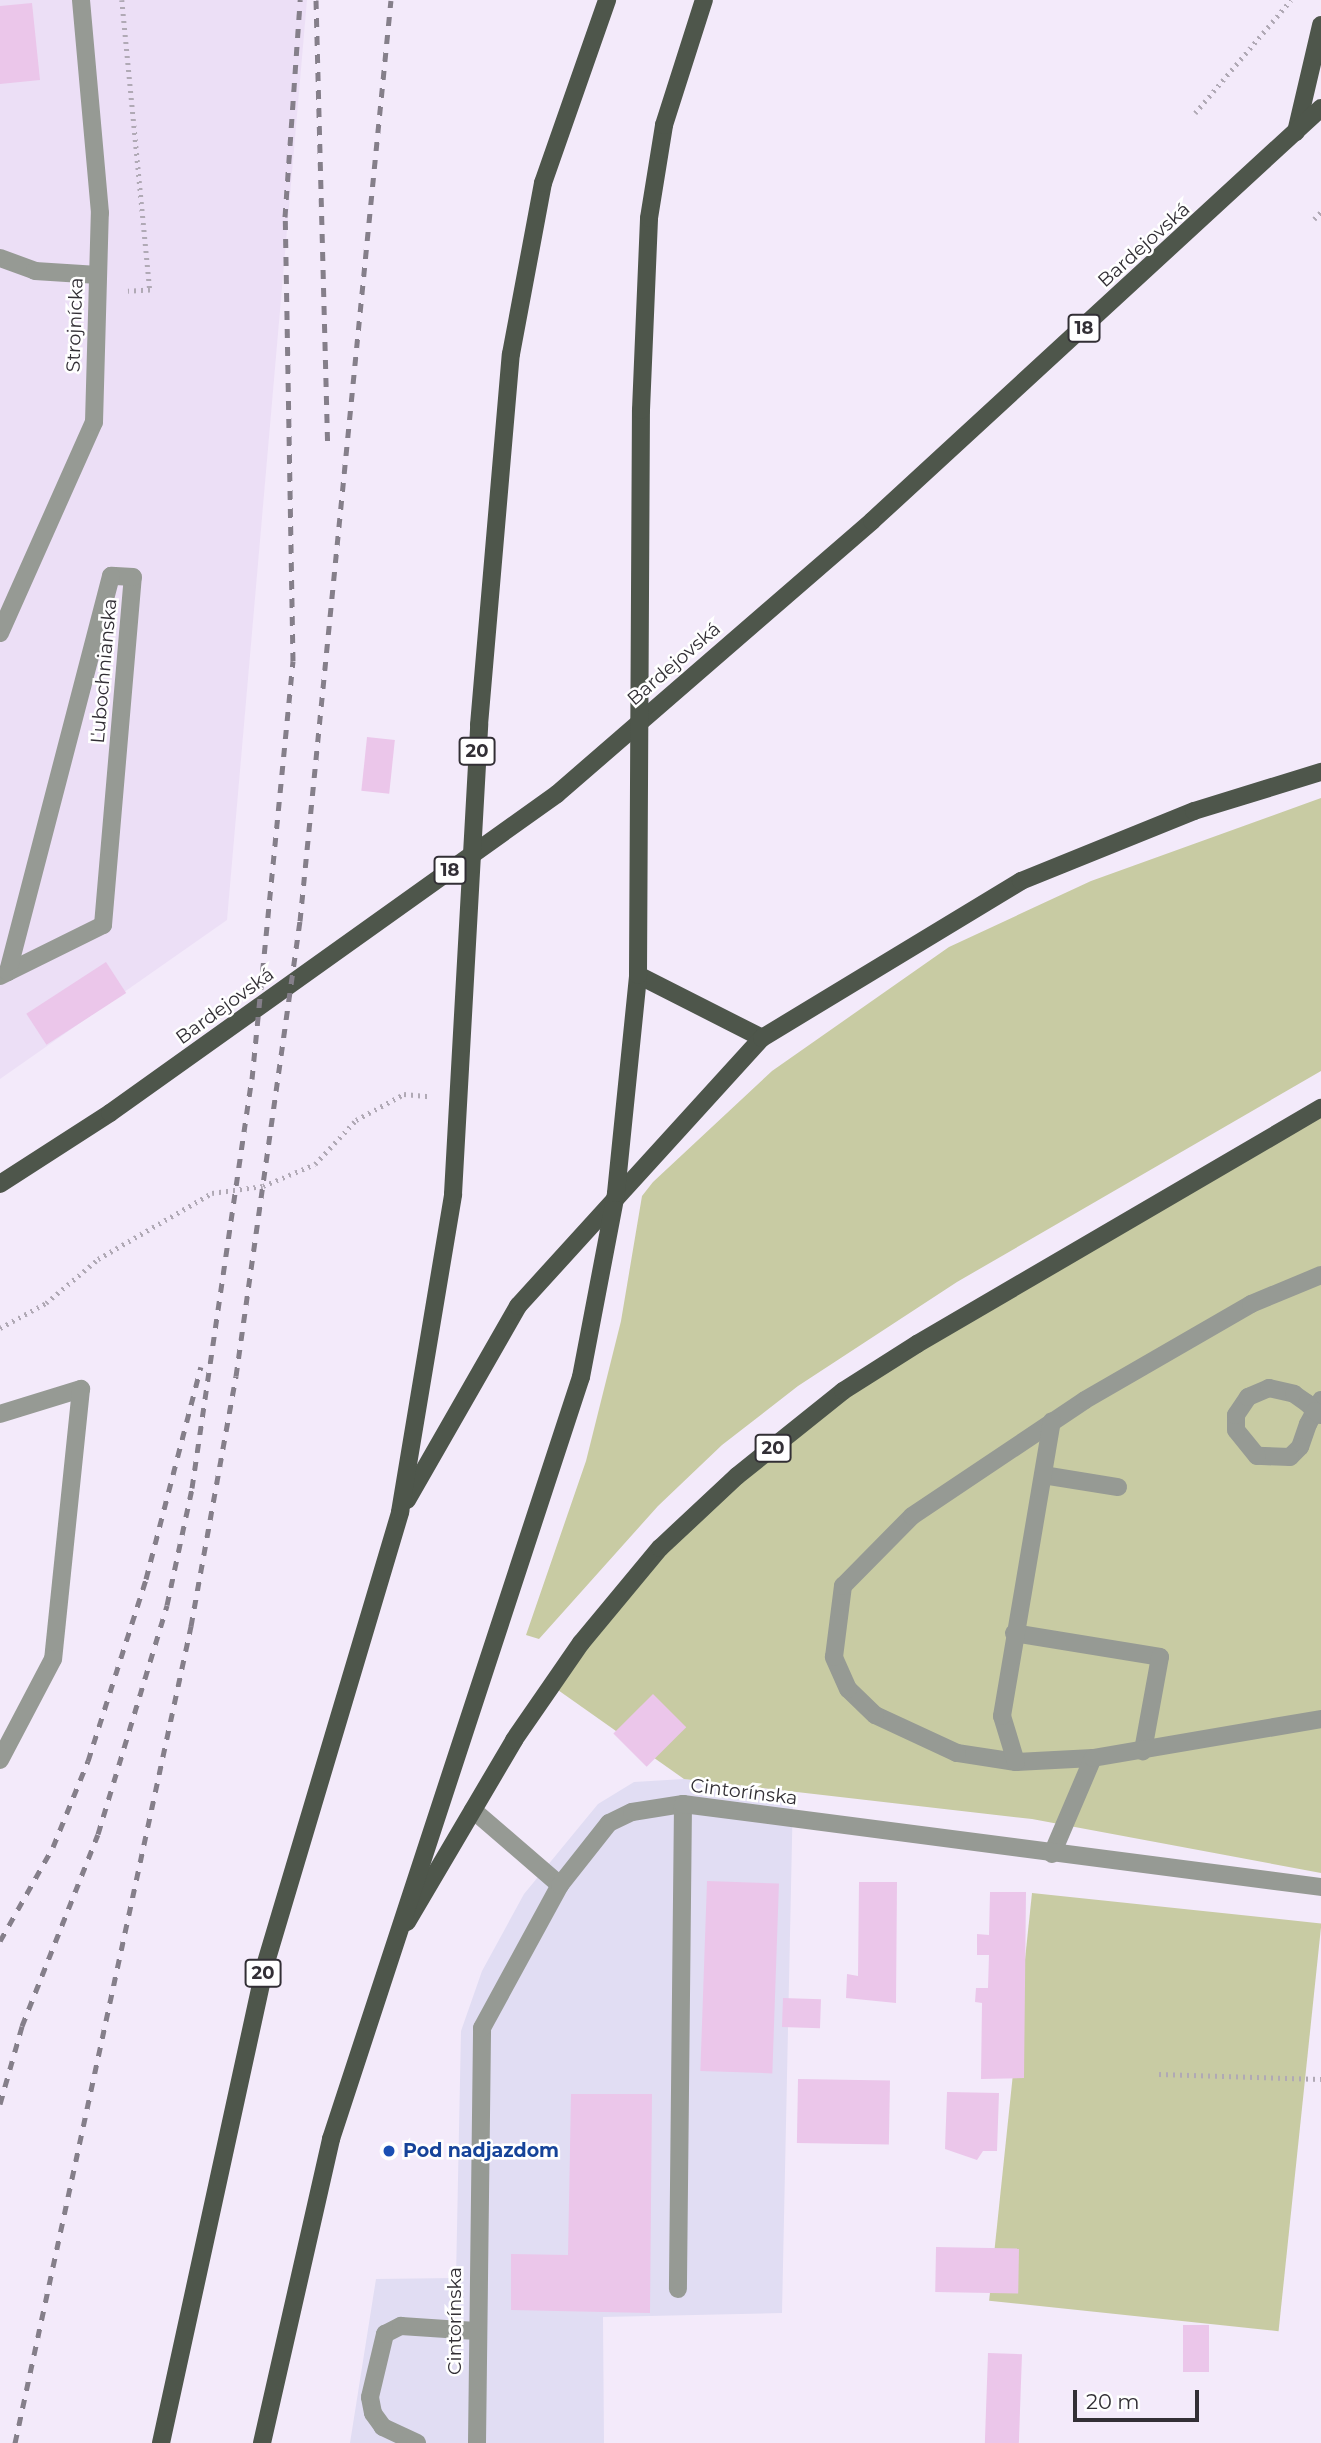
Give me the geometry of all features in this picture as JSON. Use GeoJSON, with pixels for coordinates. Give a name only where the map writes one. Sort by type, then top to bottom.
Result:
{"type":"FeatureCollection","features":[{"type":"Feature","properties":{"kind":"main road","name":"20"},"geometry":{"type":"LineString","coordinates":[[161,2443],[264,1969],[400,1512],[453,1194],[462,1101],[479,725],[511,354],[543,183],[607,0]]}},
{"type":"Feature","properties":{"kind":"main road","name":"20"},"geometry":{"type":"LineString","coordinates":[[262,2443],[331,2139],[385,1958],[525,1560],[581,1377],[616,1194],[638,975],[641,410],[649,218],[664,125],[704,0]]}},
{"type":"Feature","properties":{"kind":"main road"},"geometry":{"type":"LineString","coordinates":[[1296,135],[1321,25]]}},
{"type":"Feature","properties":{"kind":"main road","name":"Bardejovská"},"geometry":{"type":"LineString","coordinates":[[0,1184],[110,1114],[557,793],[872,521],[1296,135],[1321,108]]}},
{"type":"Feature","properties":{"kind":"main road"},"geometry":{"type":"LineString","coordinates":[[1296,135],[1321,124]]}},
{"type":"Feature","properties":{"kind":"main road","name":"20"},"geometry":{"type":"LineString","coordinates":[[400,1512],[518,1306],[616,1194],[762,1038],[1021,880],[1195,811],[1321,772]]}},
{"type":"Feature","properties":{"kind":"main road"},"geometry":{"type":"LineString","coordinates":[[638,975],[762,1038]]}},
{"type":"Feature","properties":{"kind":"main road","name":"20"},"geometry":{"type":"LineString","coordinates":[[385,1958],[473,1810],[581,1643],[660,1549],[737,1476],[896,1357],[1321,1108]]}},
{"type":"Feature","properties":{"kind":"street","name":"Strojnícka"},"geometry":{"type":"LineString","coordinates":[[0,633],[94,422],[100,213],[82,0]]}},
{"type":"Feature","properties":{"kind":"street"},"geometry":{"type":"LineString","coordinates":[[0,258],[35,271],[98,275]]}},
{"type":"Feature","properties":{"kind":"street","name":"Ľubochnianska"},"geometry":{"type":"LineString","coordinates":[[111,576],[133,577],[103,925],[4,974],[111,576]]}},
{"type":"Feature","properties":{"kind":"street"},"geometry":{"type":"LineString","coordinates":[[1321,1275],[1251,1304],[1052,1422],[912,1516],[843,1586],[835,1620],[834,1657],[848,1689],[875,1715],[957,1753],[1016,1762],[1093,1758],[1143,1751],[1321,1719]]}},
{"type":"Feature","properties":{"kind":"street"},"geometry":{"type":"LineString","coordinates":[[1269,1388],[1294,1394],[1319,1409],[1290,1457],[1257,1456],[1236,1430],[1236,1415],[1248,1397],[1269,1388]]}},
{"type":"Feature","properties":{"kind":"street"},"geometry":{"type":"LineString","coordinates":[[0,1414],[81,1389],[53,1659],[0,1760]]}},
{"type":"Feature","properties":{"kind":"street"},"geometry":{"type":"LineString","coordinates":[[1016,1762],[1002,1716],[1052,1422]]}},
{"type":"Feature","properties":{"kind":"street"},"geometry":{"type":"LineString","coordinates":[[1043,1475],[1118,1488]]}},
{"type":"Feature","properties":{"kind":"street"},"geometry":{"type":"LineString","coordinates":[[1014,1633],[1160,1657],[1143,1751]]}},
{"type":"Feature","properties":{"kind":"street"},"geometry":{"type":"LineString","coordinates":[[1052,1854],[1093,1758]]}},
{"type":"Feature","properties":{"kind":"street"},"geometry":{"type":"LineString","coordinates":[[678,2289],[683,1804]]}},
{"type":"Feature","properties":{"kind":"street","name":"Cintorínska"},"geometry":{"type":"LineString","coordinates":[[477,2443],[476,2331],[482,2028],[560,1885],[609,1823],[632,1812],[683,1804],[1321,1887]]}},
{"type":"Feature","properties":{"kind":"street"},"geometry":{"type":"LineString","coordinates":[[473,1810],[560,1885]]}},
{"type":"Feature","properties":{"kind":"street"},"geometry":{"type":"LineString","coordinates":[[418,2443],[383,2427],[373,2413],[375,2362],[385,2334],[401,2326],[476,2331]]}},
{"type":"Feature","properties":{"kind":"path"},"geometry":{"type":"LineString","coordinates":[[1195,113],[1291,0]]}},
{"type":"Feature","properties":{"kind":"path"},"geometry":{"type":"LineString","coordinates":[[1314,219],[1321,212]]}},
{"type":"Feature","properties":{"kind":"path"},"geometry":{"type":"LineString","coordinates":[[0,1328],[46,1303],[98,1259],[212,1194],[263,1186],[315,1164],[356,1120],[404,1094],[462,1101]]}},
{"type":"Feature","properties":{"kind":"path"},"geometry":{"type":"LineString","coordinates":[[1159,2074],[1321,2079]]}},
{"type":"Feature","properties":{"kind":"shaded area"},"geometry":{"type":"Polygon","coordinates":[[[0,0],[307,0],[227,920],[0,1079],[0,0]]]}},
{"type":"Feature","properties":{"kind":"shaded area"},"geometry":{"type":"Polygon","coordinates":[[[684,1779],[793,1793],[782,2313],[603,2317],[604,2443],[350,2443],[376,2279],[456,2278],[461,2031],[482,1971],[524,1894],[598,1804],[634,1782],[684,1779]]]}},
{"type":"Feature","properties":{"kind":"green space"},"geometry":{"type":"Polygon","coordinates":[[[1321,798],[1321,1071],[957,1282],[798,1386],[722,1445],[658,1506],[539,1639],[526,1635],[586,1461],[621,1321],[642,1196],[653,1182],[772,1071],[949,947],[1091,881],[1321,798]]]}},
{"type":"Feature","properties":{"kind":"green space"},"geometry":{"type":"Polygon","coordinates":[[[1321,1107],[1321,1873],[1032,1819],[684,1779],[548,1683],[631,1584],[794,1435],[922,1341],[1321,1107]]]}},
{"type":"Feature","properties":{"kind":"green space"},"geometry":{"type":"Polygon","coordinates":[[[1032,1893],[1321,1923],[1279,2331],[989,2301],[1032,1893]]]}},
{"type":"Feature","properties":{"kind":"building"},"geometry":{"type":"Polygon","coordinates":[[[32,3],[40,80],[0,84],[0,6],[32,3]]]}},
{"type":"Feature","properties":{"kind":"building"},"geometry":{"type":"Polygon","coordinates":[[[367,737],[395,740],[389,794],[361,791],[367,737]]]}},
{"type":"Feature","properties":{"kind":"building"},"geometry":{"type":"Polygon","coordinates":[[[106,962],[126,993],[46,1045],[26,1014],[106,962]]]}},
{"type":"Feature","properties":{"kind":"building"},"geometry":{"type":"Polygon","coordinates":[[[653,1694],[686,1727],[647,1767],[613,1734],[653,1694]]]}},
{"type":"Feature","properties":{"kind":"building"},"geometry":{"type":"Polygon","coordinates":[[[707,1881],[779,1884],[772,2073],[700,2071],[707,1881]]]}},
{"type":"Feature","properties":{"kind":"building"},"geometry":{"type":"Polygon","coordinates":[[[859,1882],[897,1882],[896,2003],[846,1998],[847,1974],[858,1976],[859,1882]]]}},
{"type":"Feature","properties":{"kind":"building"},"geometry":{"type":"Polygon","coordinates":[[[990,1892],[1026,1892],[1024,2078],[981,2079],[982,2003],[975,2002],[976,1988],[988,1988],[989,1955],[977,1955],[977,1934],[989,1935],[990,1892]]]}},
{"type":"Feature","properties":{"kind":"building"},"geometry":{"type":"Polygon","coordinates":[[[783,1998],[821,1999],[820,2028],[782,2027],[783,1998]]]}},
{"type":"Feature","properties":{"kind":"building"},"geometry":{"type":"Polygon","coordinates":[[[798,2079],[890,2081],[889,2145],[797,2143],[798,2079]]]}},
{"type":"Feature","properties":{"kind":"building"},"geometry":{"type":"Polygon","coordinates":[[[947,2092],[999,2093],[997,2151],[983,2151],[977,2160],[945,2149],[947,2092]]]}},
{"type":"Feature","properties":{"kind":"building"},"geometry":{"type":"Polygon","coordinates":[[[571,2094],[652,2094],[650,2313],[511,2310],[511,2254],[568,2255],[571,2094]]]}},
{"type":"Feature","properties":{"kind":"building"},"geometry":{"type":"Polygon","coordinates":[[[936,2247],[1019,2248],[1018,2293],[935,2292],[936,2247]]]}},
{"type":"Feature","properties":{"kind":"building"},"geometry":{"type":"Polygon","coordinates":[[[1183,2325],[1209,2325],[1209,2372],[1183,2372],[1183,2325]]]}},
{"type":"Feature","properties":{"kind":"building"},"geometry":{"type":"Polygon","coordinates":[[[988,2353],[1022,2354],[1019,2443],[985,2443],[988,2353]]]}},
{"type":"Feature","properties":{"kind":"railway"},"geometry":{"type":"LineString","coordinates":[[0,2104],[22,2026],[98,1834],[167,1605],[192,1488],[252,1079],[293,661],[285,217],[300,0]]}},
{"type":"Feature","properties":{"kind":"railway"},"geometry":{"type":"LineString","coordinates":[[316,0],[328,445]]}},
{"type":"Feature","properties":{"kind":"railway"},"geometry":{"type":"LineString","coordinates":[[15,2443],[191,1626],[236,1376],[300,921],[391,0]]}},
{"type":"Feature","properties":{"kind":"railway"},"geometry":{"type":"LineString","coordinates":[[0,1941],[53,1847],[88,1761],[146,1579],[201,1367]]}},
{"type":"Feature","properties":{"kind":"place","name":"Pod nadjazdom"},"geometry":{"type":"Point","coordinates":[389,2151]}}]}
